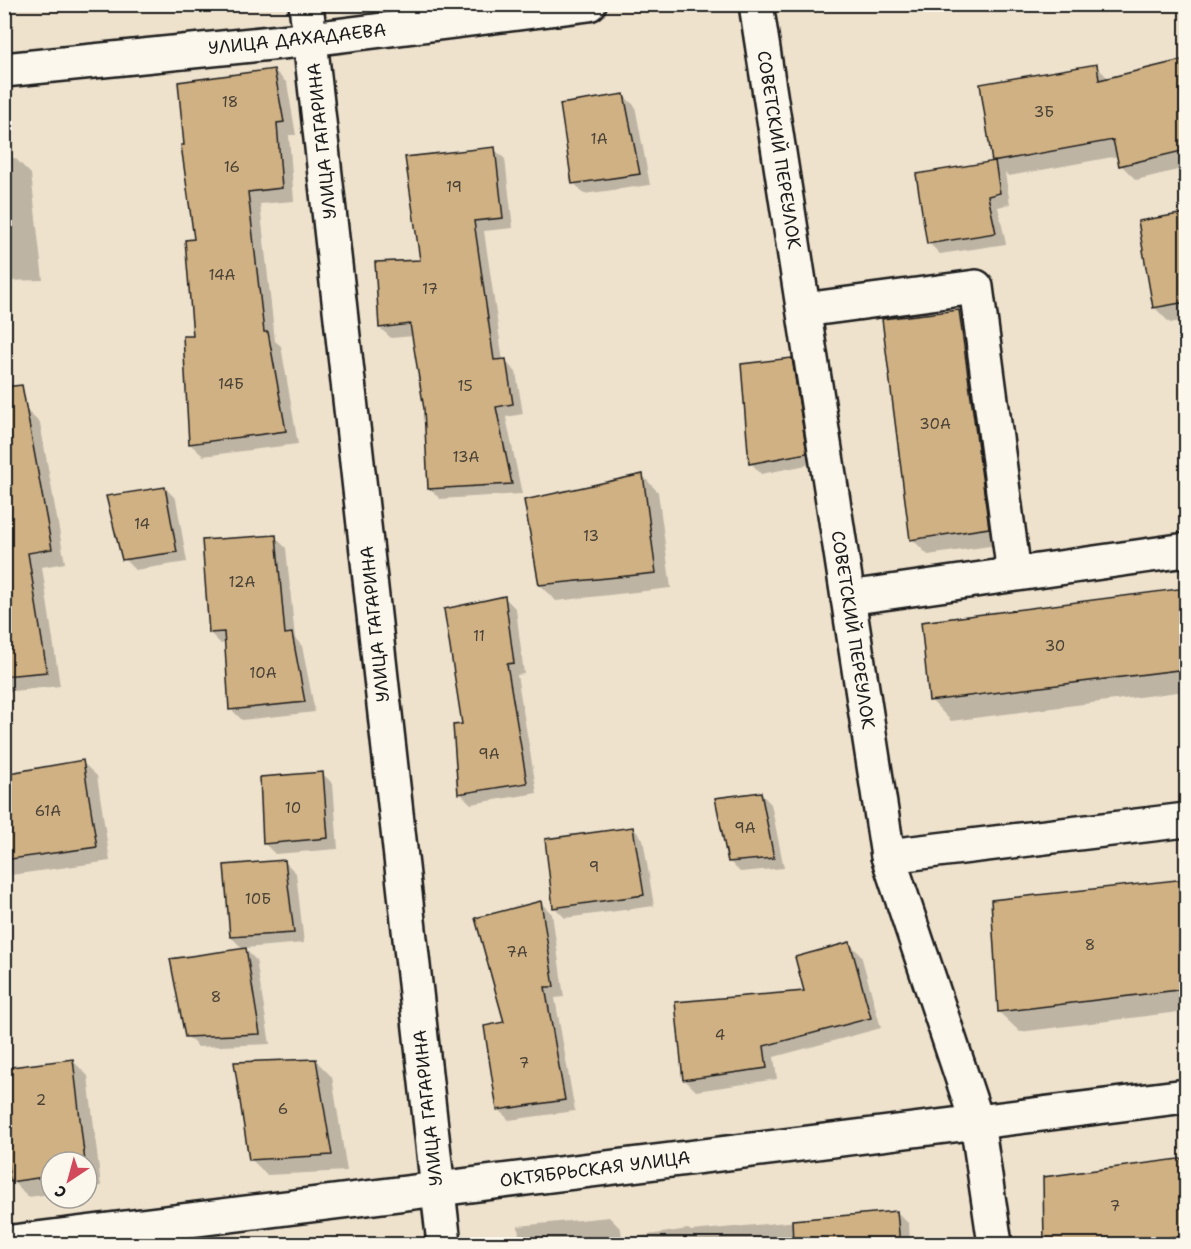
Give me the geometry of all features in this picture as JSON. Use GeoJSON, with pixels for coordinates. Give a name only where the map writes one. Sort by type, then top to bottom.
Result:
{"type":"FeatureCollection","features":[{"type":"Feature","properties":{"kind":"street","name":"УЛИЦА ГАГАРИНА"},"geometry":{"type":"LineString","coordinates":[[306,4],[444,1245]]}},
{"type":"Feature","properties":{"kind":"street","name":"УЛИЦА ДАХАДАЕВА"},"geometry":{"type":"LineString","coordinates":[[4,70],[310,39],[589,4]]}},
{"type":"Feature","properties":{"kind":"street","name":"СОВЕТСКИЙ ПЕРЕУЛОК"},"geometry":{"type":"LineString","coordinates":[[756,4],[888,856],[977,1122],[995,1245]]}},
{"type":"Feature","properties":{"kind":"street"},"geometry":{"type":"LineString","coordinates":[[804,310],[976,287],[1014,574]]}},
{"type":"Feature","properties":{"kind":"street"},"geometry":{"type":"LineString","coordinates":[[848,598],[1186,550]]}},
{"type":"Feature","properties":{"kind":"street"},"geometry":{"type":"LineString","coordinates":[[888,856],[1186,820]]}},
{"type":"Feature","properties":{"kind":"street","name":"ОКТЯБРЬСКАЯ УЛИЦА"},"geometry":{"type":"LineString","coordinates":[[4,1243],[1186,1096]]}},
{"type":"Feature","properties":{"kind":"building"},"geometry":{"type":"Polygon","coordinates":[[[1186,59],[1186,150],[1119,166],[1113,140],[992,162],[980,84],[1097,64],[1099,80],[1186,59]]]}},
{"type":"Feature","properties":{"kind":"building"},"geometry":{"type":"Polygon","coordinates":[[[274,69],[284,122],[277,123],[282,188],[248,192],[264,332],[268,332],[286,431],[189,444],[183,336],[193,336],[185,240],[194,239],[181,145],[184,145],[178,82],[274,69]]]}},
{"type":"Feature","properties":{"kind":"building"},"geometry":{"type":"Polygon","coordinates":[[[624,94],[640,174],[572,184],[560,104],[624,94]]]}},
{"type":"Feature","properties":{"kind":"building"},"geometry":{"type":"Polygon","coordinates":[[[495,147],[503,218],[474,221],[494,360],[506,359],[513,404],[496,407],[512,484],[428,489],[424,409],[410,324],[379,328],[375,262],[420,260],[405,157],[495,147]]]}},
{"type":"Feature","properties":{"kind":"building"},"geometry":{"type":"Polygon","coordinates":[[[995,161],[1000,193],[988,196],[996,233],[927,244],[916,174],[995,161]]]}},
{"type":"Feature","properties":{"kind":"building"},"geometry":{"type":"Polygon","coordinates":[[[1186,213],[1186,302],[1153,308],[1138,221],[1186,213]]]}},
{"type":"Feature","properties":{"kind":"building"},"geometry":{"type":"Polygon","coordinates":[[[959,310],[989,528],[910,540],[882,319],[959,310]]]}},
{"type":"Feature","properties":{"kind":"building"},"geometry":{"type":"Polygon","coordinates":[[[792,358],[807,453],[749,464],[741,364],[792,358]]]}},
{"type":"Feature","properties":{"kind":"building"},"geometry":{"type":"Polygon","coordinates":[[[22,385],[52,549],[28,553],[47,672],[4,676],[4,387],[22,385]]]}},
{"type":"Feature","properties":{"kind":"building"},"geometry":{"type":"Polygon","coordinates":[[[643,474],[656,573],[539,585],[524,500],[643,474]]]}},
{"type":"Feature","properties":{"kind":"building"},"geometry":{"type":"Polygon","coordinates":[[[165,487],[177,552],[122,560],[106,496],[165,487]]]}},
{"type":"Feature","properties":{"kind":"building"},"geometry":{"type":"Polygon","coordinates":[[[276,535],[285,634],[292,633],[305,702],[229,710],[224,632],[209,633],[202,540],[276,535]]]}},
{"type":"Feature","properties":{"kind":"building"},"geometry":{"type":"Polygon","coordinates":[[[1186,588],[1186,669],[929,701],[921,622],[1186,588]]]}},
{"type":"Feature","properties":{"kind":"building"},"geometry":{"type":"Polygon","coordinates":[[[505,596],[514,663],[507,664],[527,783],[458,794],[453,725],[462,724],[444,609],[505,596]]]}},
{"type":"Feature","properties":{"kind":"building"},"geometry":{"type":"Polygon","coordinates":[[[83,760],[97,847],[4,860],[4,774],[83,760]]]}},
{"type":"Feature","properties":{"kind":"building"},"geometry":{"type":"Polygon","coordinates":[[[323,772],[328,838],[263,844],[260,777],[323,772]]]}},
{"type":"Feature","properties":{"kind":"building"},"geometry":{"type":"Polygon","coordinates":[[[761,792],[774,858],[728,862],[715,798],[761,792]]]}},
{"type":"Feature","properties":{"kind":"building"},"geometry":{"type":"Polygon","coordinates":[[[633,827],[644,895],[553,908],[545,839],[633,827]]]}},
{"type":"Feature","properties":{"kind":"building"},"geometry":{"type":"Polygon","coordinates":[[[285,860],[294,933],[230,937],[224,865],[285,860]]]}},
{"type":"Feature","properties":{"kind":"building"},"geometry":{"type":"Polygon","coordinates":[[[1186,879],[1186,989],[998,1012],[991,900],[1186,879]]]}},
{"type":"Feature","properties":{"kind":"building"},"geometry":{"type":"Polygon","coordinates":[[[541,901],[554,987],[545,987],[565,1100],[497,1110],[484,1026],[504,1022],[475,918],[541,901]]]}},
{"type":"Feature","properties":{"kind":"building"},"geometry":{"type":"Polygon","coordinates":[[[850,942],[871,1018],[764,1046],[767,1068],[683,1080],[675,1002],[804,991],[795,957],[850,942]]]}},
{"type":"Feature","properties":{"kind":"building"},"geometry":{"type":"Polygon","coordinates":[[[246,948],[260,1034],[185,1037],[170,959],[246,948]]]}},
{"type":"Feature","properties":{"kind":"building"},"geometry":{"type":"Polygon","coordinates":[[[73,1059],[84,1150],[39,1150],[39,1178],[10,1182],[4,1132],[4,1068],[73,1059]]]}},
{"type":"Feature","properties":{"kind":"building"},"geometry":{"type":"Polygon","coordinates":[[[316,1059],[332,1155],[249,1160],[234,1062],[316,1059]]]}},
{"type":"Feature","properties":{"kind":"building"},"geometry":{"type":"Polygon","coordinates":[[[1186,1158],[1186,1235],[1119,1245],[1044,1245],[1043,1177],[1186,1158]]]}},
{"type":"Feature","properties":{"kind":"building"},"geometry":{"type":"Polygon","coordinates":[[[897,1211],[900,1245],[793,1245],[792,1220],[897,1211]]]}}]}
